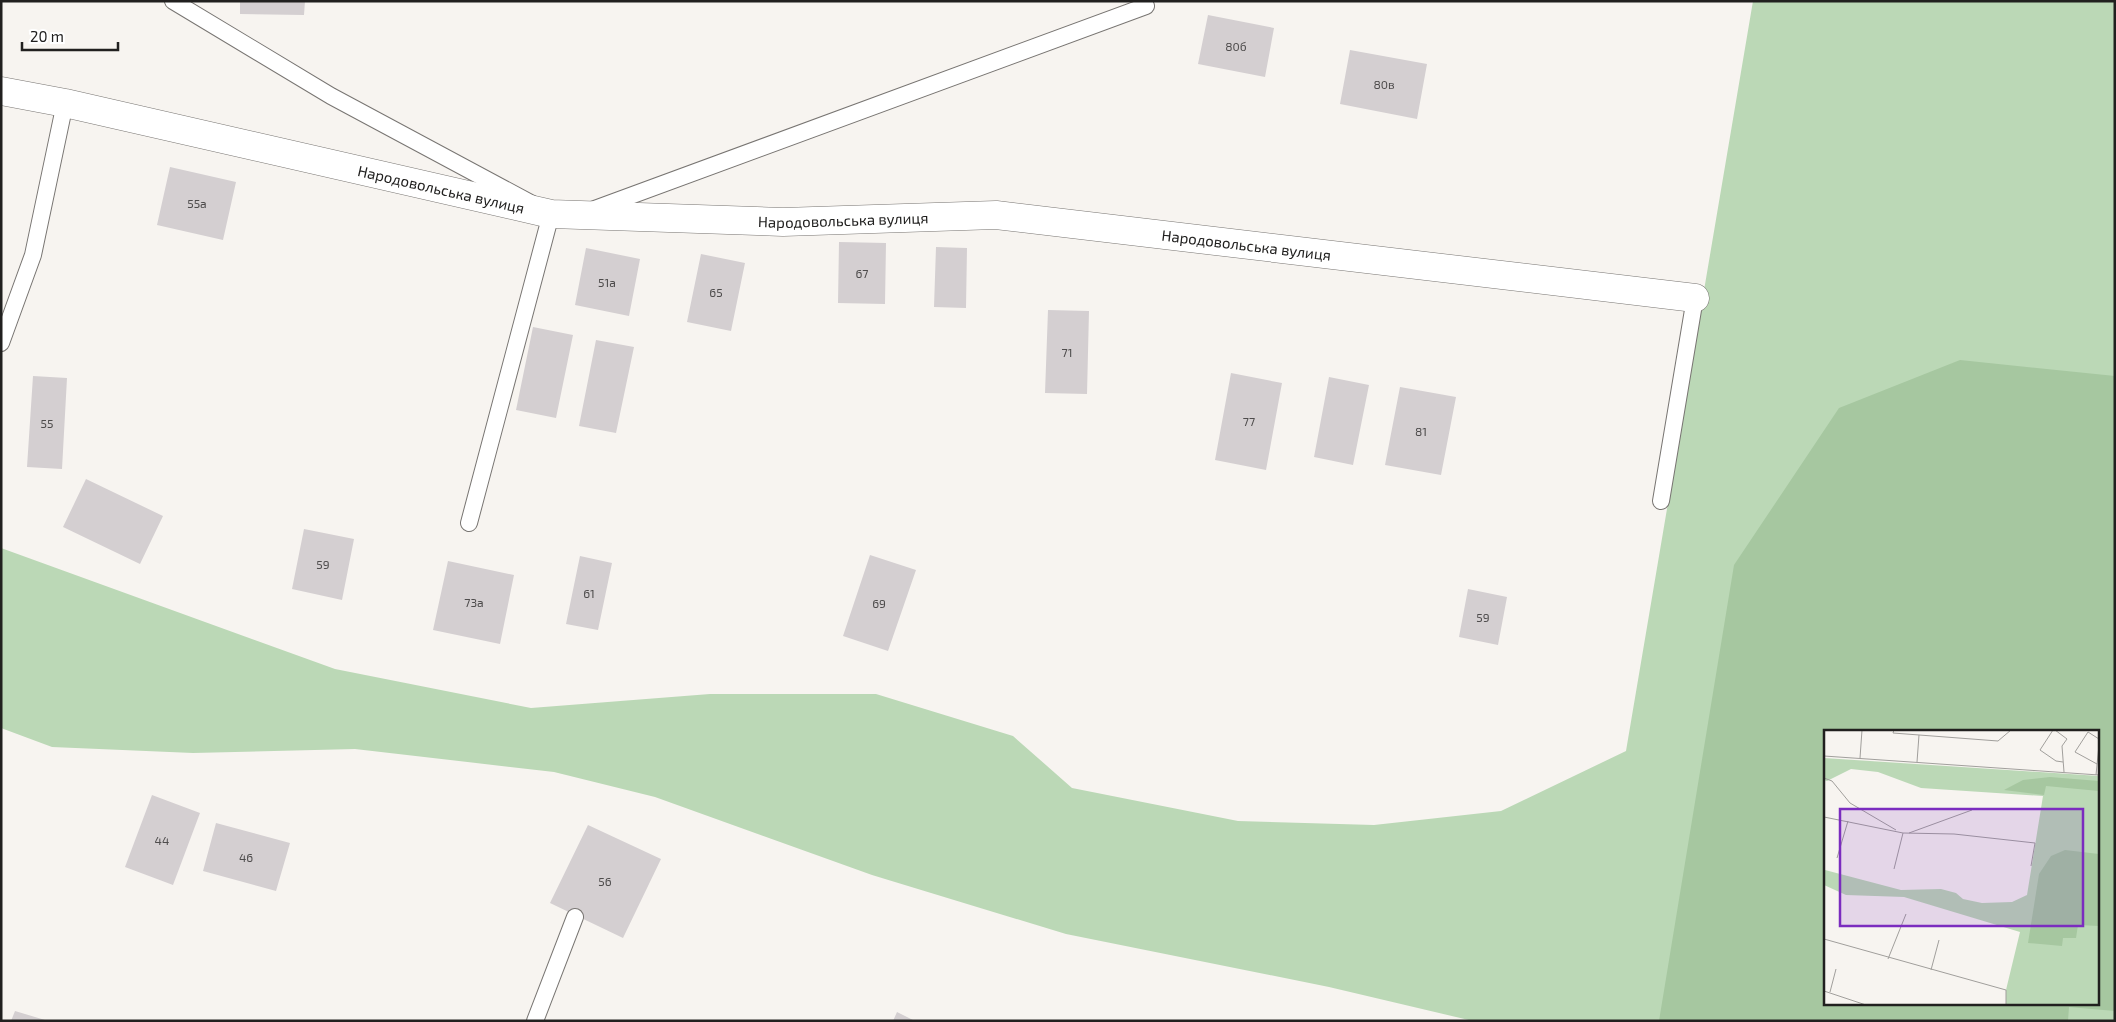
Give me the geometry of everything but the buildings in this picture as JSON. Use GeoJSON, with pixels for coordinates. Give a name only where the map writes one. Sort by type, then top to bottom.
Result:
{"type":"FeatureCollection","features":[{"type":"Feature","properties":{"kind":"street","name":"Народовольська вулиця"},"geometry":{"type":"LineString","coordinates":[[1,91],[64,103],[551,214],[783,222],[996,215],[1695,298]]}},
{"type":"Feature","properties":{"kind":"lane"},"geometry":{"type":"LineString","coordinates":[[173,1],[331,96],[551,214],[469,523]]}},
{"type":"Feature","properties":{"kind":"lane"},"geometry":{"type":"LineString","coordinates":[[578,215],[1146,6]]}},
{"type":"Feature","properties":{"kind":"lane"},"geometry":{"type":"LineString","coordinates":[[1,343],[32,255],[64,103]]}},
{"type":"Feature","properties":{"kind":"lane"},"geometry":{"type":"LineString","coordinates":[[1661,501],[1695,298]]}},
{"type":"Feature","properties":{"kind":"lane"},"geometry":{"type":"LineString","coordinates":[[535,1021],[575,917]]}},
{"type":"Feature","properties":{"kind":"green space"},"geometry":{"type":"Polygon","coordinates":[[[1753,1],[2115,1],[2115,1021],[1473,1021],[1329,987],[1066,934],[872,875],[655,797],[554,772],[355,749],[193,753],[52,747],[1,728],[1,548],[335,669],[531,708],[710,694],[876,694],[1013,736],[1072,788],[1238,821],[1374,825],[1501,811],[1626,751],[1753,1]]]}},
{"type":"Feature","properties":{"kind":"green space"},"geometry":{"type":"Polygon","coordinates":[[[1960,360],[2115,376],[2115,1011],[2069,1007],[2068,1021],[1659,1021],[1734,565],[1839,408],[1960,360]]]}}]}
